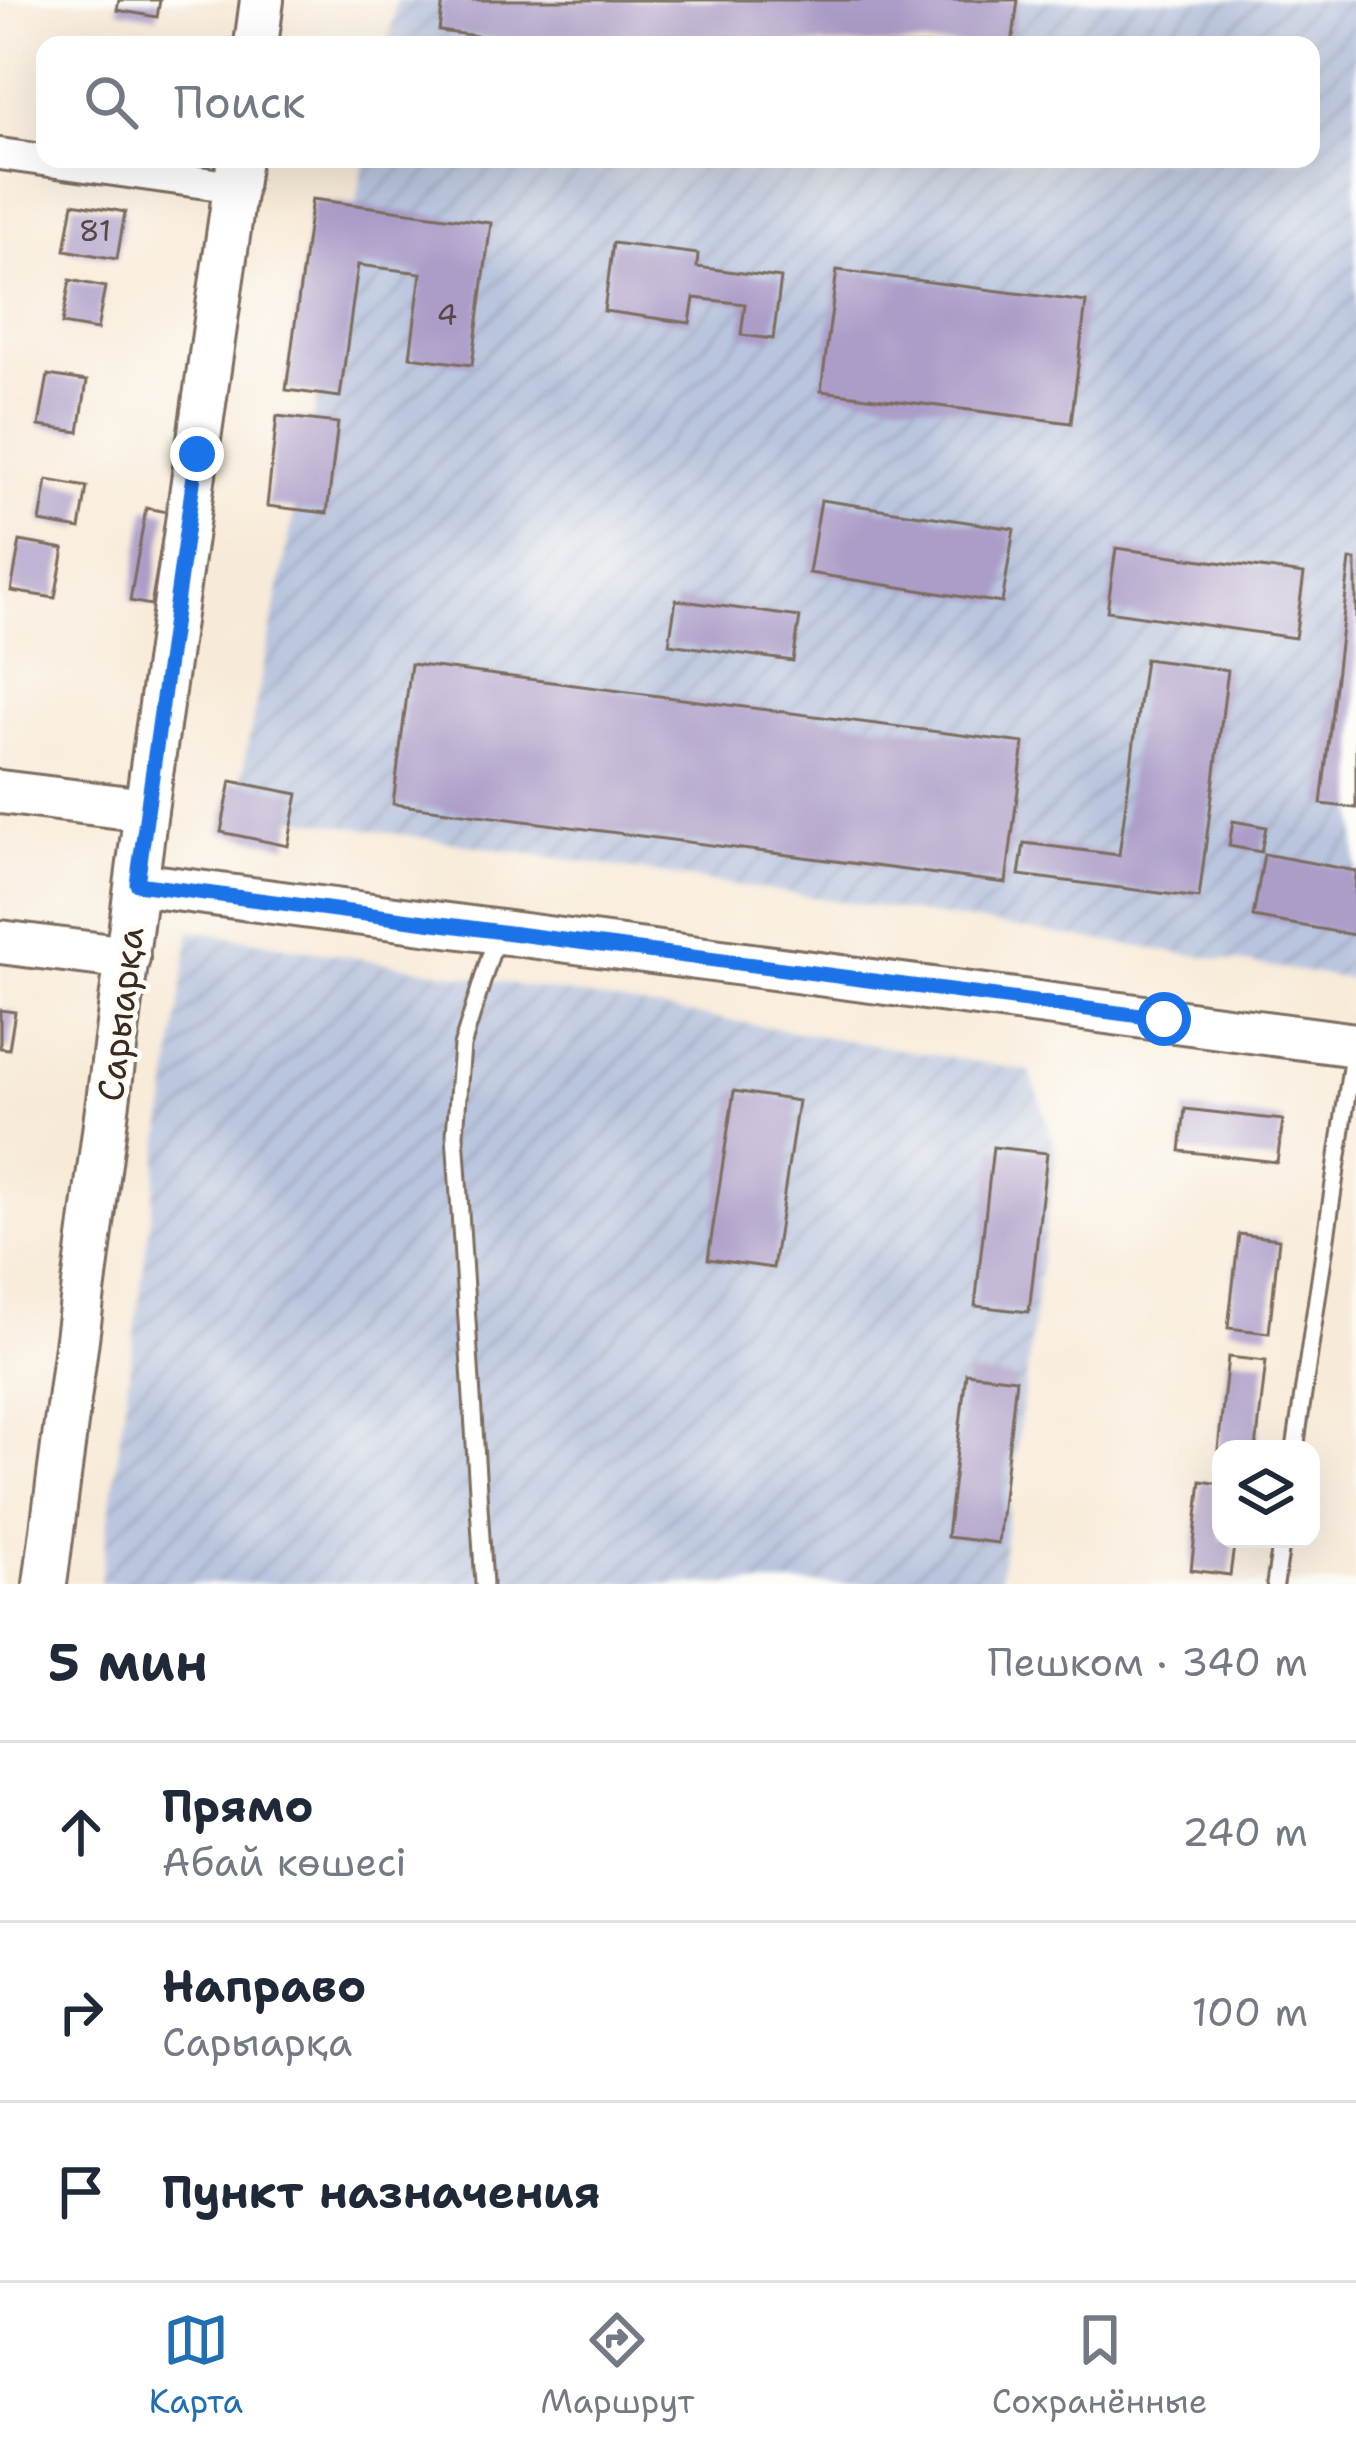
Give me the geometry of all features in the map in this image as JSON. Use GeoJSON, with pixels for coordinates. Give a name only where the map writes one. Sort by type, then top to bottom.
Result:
{"type":"FeatureCollection","features":[{"type":"Feature","properties":{"kind":"street"},"geometry":{"type":"LineString","coordinates":[[257,36],[262,0]]}},
{"type":"Feature","properties":{"kind":"street"},"geometry":{"type":"LineString","coordinates":[[0,154],[36,157]]}},
{"type":"Feature","properties":{"kind":"street"},"geometry":{"type":"LineString","coordinates":[[175,168],[237,173]]}},
{"type":"Feature","properties":{"kind":"street","name":"Сарыарқа"},"geometry":{"type":"LineString","coordinates":[[45,1584],[146,810],[237,173]]}},
{"type":"Feature","properties":{"kind":"street"},"geometry":{"type":"LineString","coordinates":[[0,792],[146,810]]}},
{"type":"Feature","properties":{"kind":"street"},"geometry":{"type":"LineString","coordinates":[[137,884],[1355,1045]]}},
{"type":"Feature","properties":{"kind":"street"},"geometry":{"type":"LineString","coordinates":[[0,942],[128,958]]}},
{"type":"Feature","properties":{"kind":"lane"},"geometry":{"type":"LineString","coordinates":[[484,1584],[455,1134],[462,1046],[498,932]]}},
{"type":"Feature","properties":{"kind":"lane"},"geometry":{"type":"LineString","coordinates":[[1296,1440],[1355,1045]]}},
{"type":"Feature","properties":{"kind":"lane"},"geometry":{"type":"LineString","coordinates":[[1275,1584],[1281,1548]]}},
{"type":"Feature","properties":{"kind":"shaded area"},"geometry":{"type":"Polygon","coordinates":[[[397,0],[1356,0],[1356,980],[235,809],[363,168],[1320,168],[1320,36],[390,36],[397,0]]]}},
{"type":"Feature","properties":{"kind":"shaded area"},"geometry":{"type":"Polygon","coordinates":[[[190,930],[1030,1071],[1056,1148],[999,1584],[100,1584],[190,930]]]}},
{"type":"Feature","properties":{"kind":"building"},"geometry":{"type":"Polygon","coordinates":[[[119,0],[160,0],[157,17],[117,10],[119,0]]]}},
{"type":"Feature","properties":{"kind":"building"},"geometry":{"type":"Polygon","coordinates":[[[443,0],[1018,0],[1013,36],[478,36],[439,31],[443,0]]]}},
{"type":"Feature","properties":{"kind":"building"},"geometry":{"type":"Polygon","coordinates":[[[312,199],[491,223],[472,365],[410,357],[421,273],[358,265],[340,397],[286,390],[312,199]]]}},
{"type":"Feature","properties":{"kind":"building"},"geometry":{"type":"Polygon","coordinates":[[[73,203],[125,212],[117,259],[65,250],[73,203]]]}},
{"type":"Feature","properties":{"kind":"building"},"geometry":{"type":"Polygon","coordinates":[[[613,243],[698,254],[697,267],[781,278],[773,339],[741,335],[745,304],[694,298],[690,323],[604,311],[613,243]]]}},
{"type":"Feature","properties":{"kind":"building"},"geometry":{"type":"Polygon","coordinates":[[[837,270],[1086,302],[1071,423],[821,391],[837,270]]]}},
{"type":"Feature","properties":{"kind":"building"},"geometry":{"type":"Polygon","coordinates":[[[70,280],[105,287],[97,330],[62,324],[70,280]]]}},
{"type":"Feature","properties":{"kind":"building"},"geometry":{"type":"Polygon","coordinates":[[[48,375],[87,381],[79,432],[39,426],[48,375]]]}},
{"type":"Feature","properties":{"kind":"building"},"geometry":{"type":"Polygon","coordinates":[[[277,416],[338,423],[327,513],[267,506],[277,416]]]}},
{"type":"Feature","properties":{"kind":"building"},"geometry":{"type":"Polygon","coordinates":[[[47,480],[87,487],[80,529],[40,522],[47,480]]]}},
{"type":"Feature","properties":{"kind":"building"},"geometry":{"type":"Polygon","coordinates":[[[821,500],[1014,529],[1002,603],[809,573],[821,500]]]}},
{"type":"Feature","properties":{"kind":"building"},"geometry":{"type":"Polygon","coordinates":[[[146,508],[167,512],[151,605],[130,601],[146,508]]]}},
{"type":"Feature","properties":{"kind":"building"},"geometry":{"type":"Polygon","coordinates":[[[20,541],[64,549],[55,598],[11,591],[20,541]]]}},
{"type":"Feature","properties":{"kind":"building"},"geometry":{"type":"Polygon","coordinates":[[[1116,548],[1304,574],[1295,638],[1107,611],[1116,548]]]}},
{"type":"Feature","properties":{"kind":"building"},"geometry":{"type":"Polygon","coordinates":[[[1350,560],[1356,560],[1356,808],[1321,804],[1350,560]]]}},
{"type":"Feature","properties":{"kind":"building"},"geometry":{"type":"Polygon","coordinates":[[[676,600],[800,617],[793,661],[669,644],[676,600]]]}},
{"type":"Feature","properties":{"kind":"building"},"geometry":{"type":"Polygon","coordinates":[[[1145,659],[1228,670],[1199,898],[1019,875],[1024,843],[1119,855],[1145,659]]]}},
{"type":"Feature","properties":{"kind":"building"},"geometry":{"type":"Polygon","coordinates":[[[411,664],[1024,743],[1006,883],[393,804],[411,664]]]}},
{"type":"Feature","properties":{"kind":"building"},"geometry":{"type":"Polygon","coordinates":[[[231,781],[298,794],[288,846],[221,832],[231,781]]]}},
{"type":"Feature","properties":{"kind":"building"},"geometry":{"type":"Polygon","coordinates":[[[1233,821],[1266,827],[1261,852],[1229,846],[1233,821]]]}},
{"type":"Feature","properties":{"kind":"building"},"geometry":{"type":"Polygon","coordinates":[[[1264,854],[1356,871],[1354,935],[1253,917],[1264,854]]]}},
{"type":"Feature","properties":{"kind":"building"},"geometry":{"type":"Polygon","coordinates":[[[0,1010],[15,1012],[9,1049],[0,1048],[0,1010]]]}},
{"type":"Feature","properties":{"kind":"building"},"geometry":{"type":"Polygon","coordinates":[[[734,1091],[798,1101],[773,1268],[708,1259],[734,1091]]]}},
{"type":"Feature","properties":{"kind":"building"},"geometry":{"type":"Polygon","coordinates":[[[1185,1109],[1283,1120],[1277,1162],[1180,1151],[1185,1109]]]}},
{"type":"Feature","properties":{"kind":"building"},"geometry":{"type":"Polygon","coordinates":[[[993,1147],[1047,1153],[1029,1312],[975,1306],[993,1147]]]}},
{"type":"Feature","properties":{"kind":"building"},"geometry":{"type":"Polygon","coordinates":[[[1239,1234],[1279,1239],[1269,1333],[1228,1328],[1239,1234]]]}},
{"type":"Feature","properties":{"kind":"building"},"geometry":{"type":"Polygon","coordinates":[[[1228,1357],[1266,1361],[1257,1440],[1219,1440],[1228,1357]]]}},
{"type":"Feature","properties":{"kind":"building"},"geometry":{"type":"Polygon","coordinates":[[[966,1373],[1016,1379],[998,1543],[947,1537],[966,1373]]]}},
{"type":"Feature","properties":{"kind":"building"},"geometry":{"type":"Polygon","coordinates":[[[1201,1481],[1212,1483],[1212,1548],[1234,1548],[1230,1575],[1191,1570],[1201,1481]]]}},
{"type":"Feature","properties":{"kind":"route"},"geometry":{"type":"LineString","coordinates":[[197,454],[137,884],[1164,1019]]}}]}
